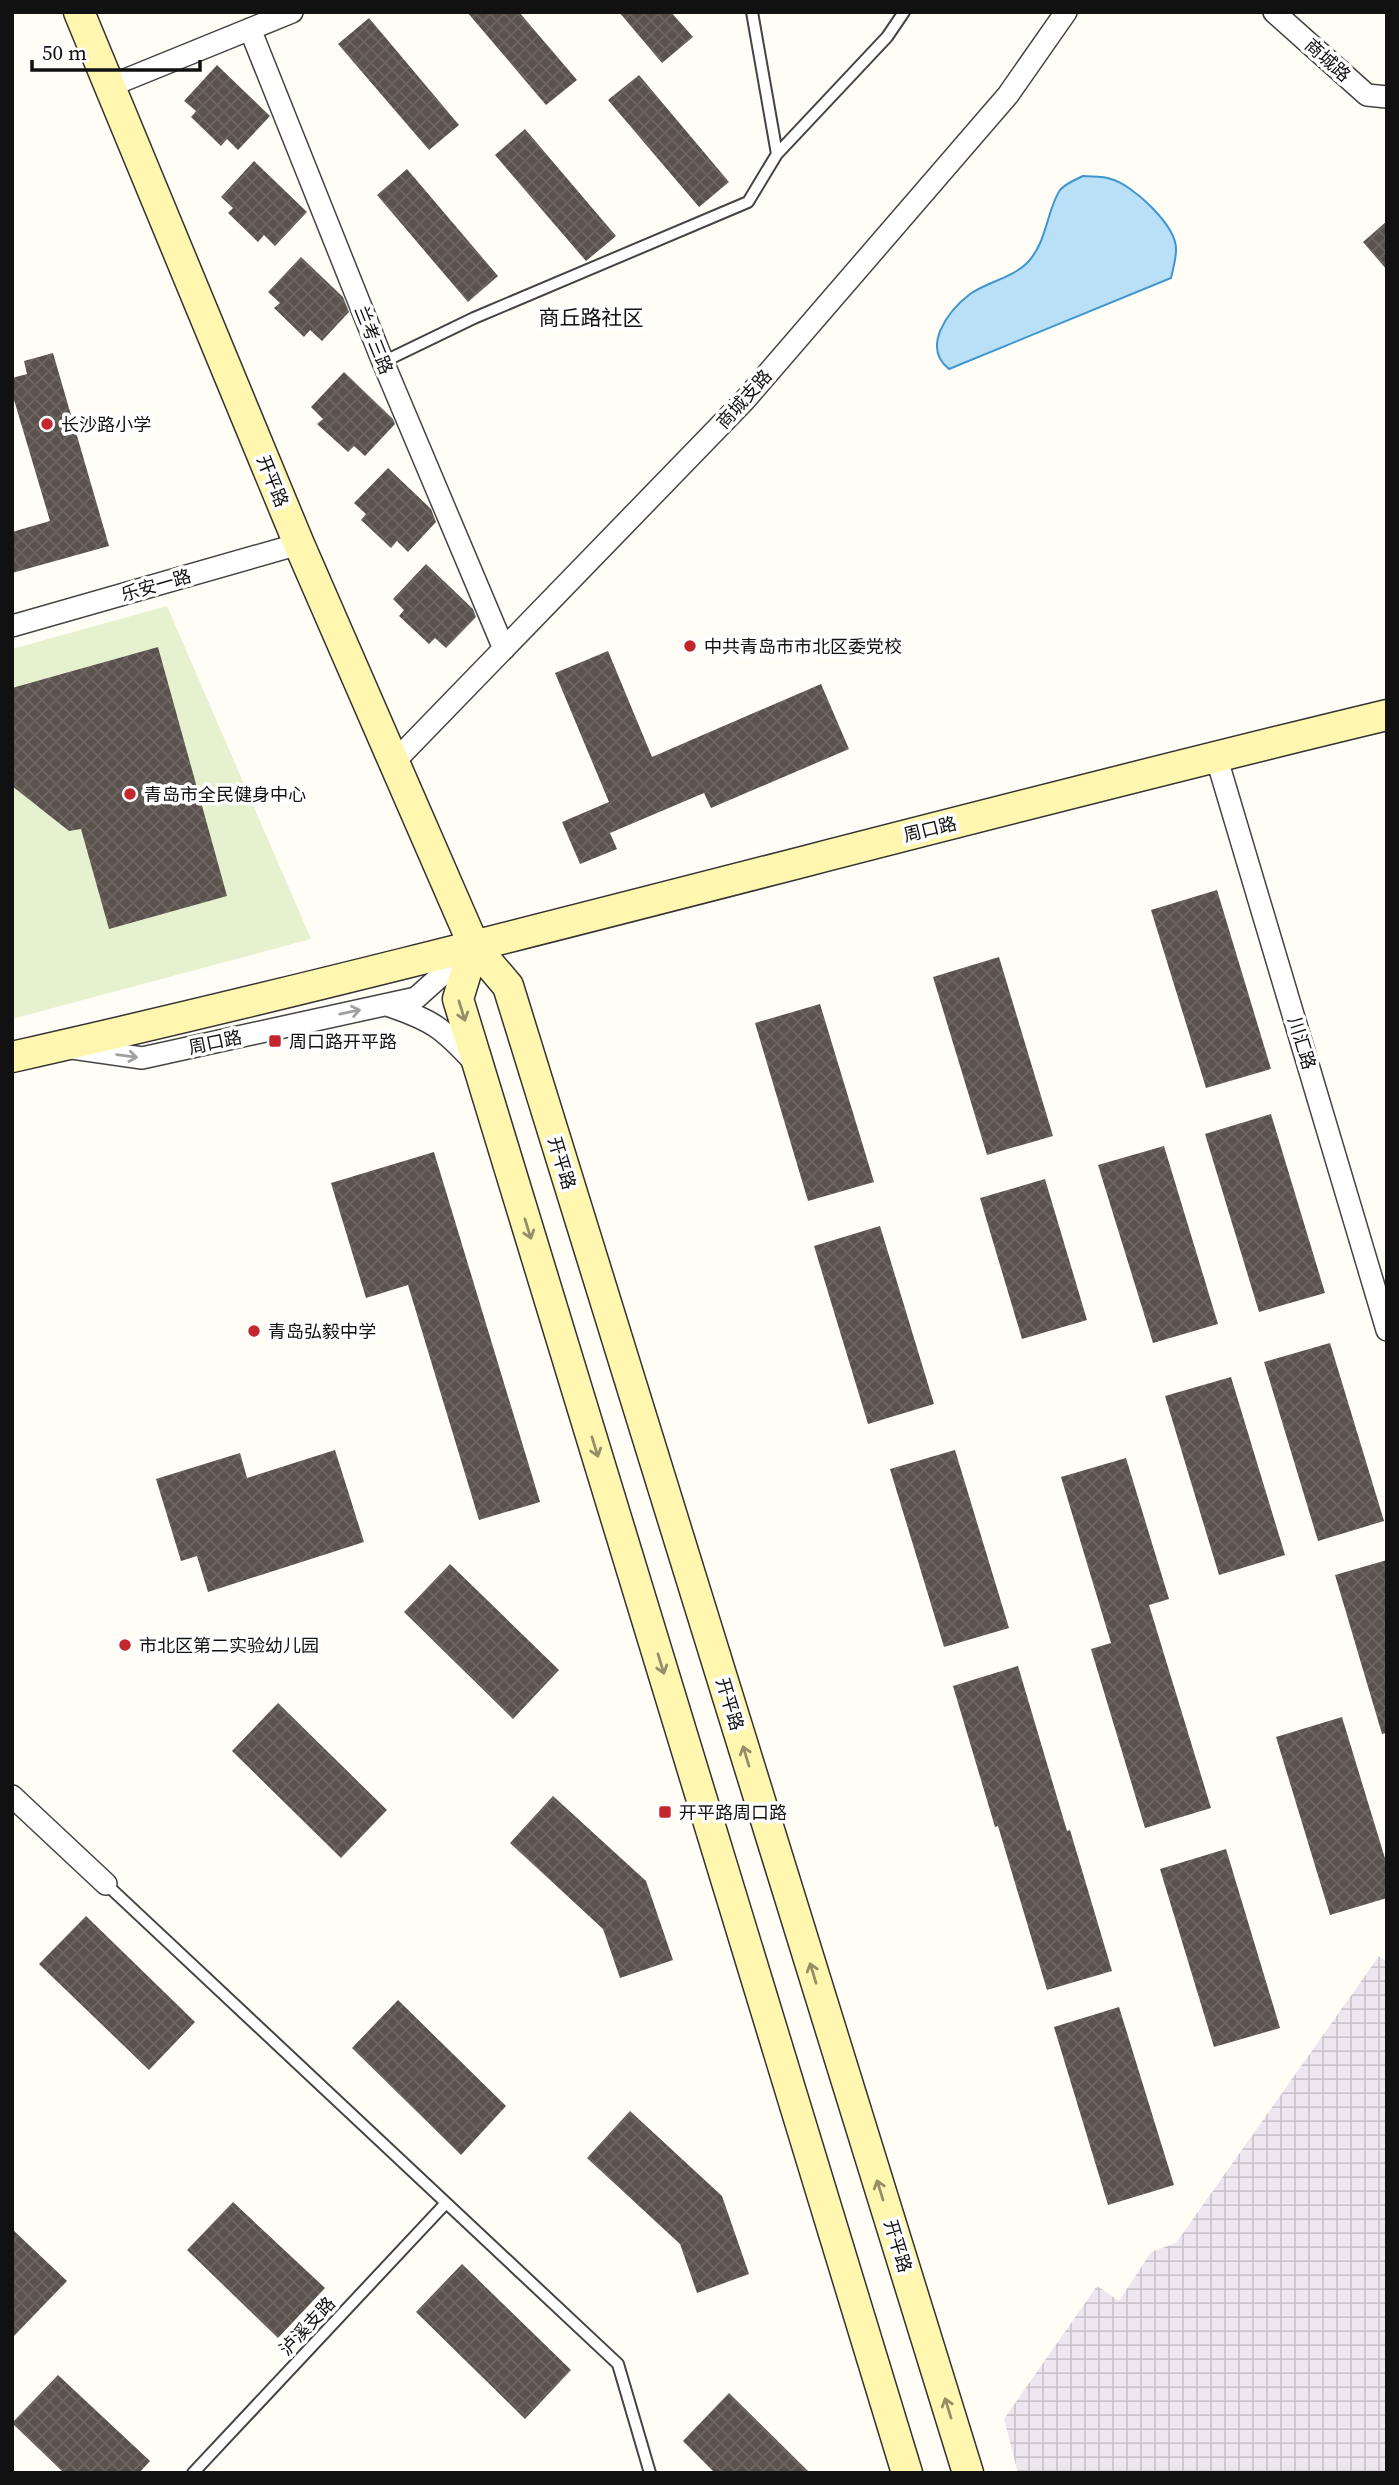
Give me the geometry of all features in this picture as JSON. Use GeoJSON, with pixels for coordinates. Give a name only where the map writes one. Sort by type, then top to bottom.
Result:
{"type":"FeatureCollection","features":[{"type":"Feature","properties":{"kind":"main road","name":"开平路"},"geometry":{"type":"LineString","coordinates":[[79,12],[299,544],[474,946],[508,986],[968,2473]]}},
{"type":"Feature","properties":{"kind":"main road","name":"周口路"},"geometry":{"type":"LineString","coordinates":[[12,1057],[474,946],[1216,756],[1387,715]]}},
{"type":"Feature","properties":{"kind":"main road"},"geometry":{"type":"LineString","coordinates":[[474,946],[458,999],[907,2473]]}},
{"type":"Feature","properties":{"kind":"street"},"geometry":{"type":"LineString","coordinates":[[110,86],[292,12]]}},
{"type":"Feature","properties":{"kind":"street","name":"商城支路"},"geometry":{"type":"LineString","coordinates":[[395,761],[744,401],[1008,95],[1066,12]]}},
{"type":"Feature","properties":{"kind":"street","name":"商城路"},"geometry":{"type":"LineString","coordinates":[[1274,12],[1367,95],[1387,96]]}},
{"type":"Feature","properties":{"kind":"street","name":"兰考三路"},"geometry":{"type":"LineString","coordinates":[[250,29],[383,362],[504,649]]}},
{"type":"Feature","properties":{"kind":"street","name":"乐安一路"},"geometry":{"type":"LineString","coordinates":[[12,626],[299,544]]}},
{"type":"Feature","properties":{"kind":"street","name":"川汇路"},"geometry":{"type":"LineString","coordinates":[[1216,756],[1387,1330]]}},
{"type":"Feature","properties":{"kind":"street","name":"周口路"},"geometry":{"type":"LineString","coordinates":[[60,1046],[142,1058],[416,998],[474,946]]}},
{"type":"Feature","properties":{"kind":"street"},"geometry":{"type":"LineString","coordinates":[[385,1004],[420,1016],[446,1031],[479,1066]]}},
{"type":"Feature","properties":{"kind":"street"},"geometry":{"type":"LineString","coordinates":[[12,1796],[106,1884]]}},
{"type":"Feature","properties":{"kind":"lane"},"geometry":{"type":"LineString","coordinates":[[752,12],[777,154]]}},
{"type":"Feature","properties":{"kind":"lane"},"geometry":{"type":"LineString","coordinates":[[383,362],[474,318],[748,202],[777,154],[887,37],[904,12]]}},
{"type":"Feature","properties":{"kind":"lane"},"geometry":{"type":"LineString","coordinates":[[106,1884],[618,2364],[650,2473]]}},
{"type":"Feature","properties":{"kind":"lane","name":"泸溪支路"},"geometry":{"type":"LineString","coordinates":[[192,2473],[446,2203]]}},
{"type":"Feature","properties":{"kind":"shaded area"},"geometry":{"type":"Polygon","coordinates":[[[1379,1956],[1387,1962],[1387,2473],[1018,2473],[1004,2419],[1097,2286],[1119,2301],[1151,2252],[1176,2243],[1379,1956]]]}},
{"type":"Feature","properties":{"kind":"green space","name":"青岛市全民健身中心"},"geometry":{"type":"Polygon","coordinates":[[[167,606],[311,939],[12,1019],[12,649],[167,606]]]}},
{"type":"Feature","properties":{"kind":"water"},"geometry":{"type":"Polygon","coordinates":[[[1083,176],[1104,177],[1120,183],[1131,189],[1162,219],[1174,240],[1176,250],[1171,278],[949,369],[937,350],[946,319],[970,294],[1027,263],[1039,246],[1060,190],[1083,176]]]}},
{"type":"Feature","properties":{"kind":"building"},"geometry":{"type":"Polygon","coordinates":[[[467,12],[519,12],[577,80],[546,105],[467,12]]]}},
{"type":"Feature","properties":{"kind":"building"},"geometry":{"type":"Polygon","coordinates":[[[619,12],[671,12],[693,37],[662,63],[619,12]]]}},
{"type":"Feature","properties":{"kind":"building"},"geometry":{"type":"Polygon","coordinates":[[[369,18],[459,125],[429,150],[338,44],[369,18]]]}},
{"type":"Feature","properties":{"kind":"building"},"geometry":{"type":"Polygon","coordinates":[[[217,65],[270,116],[238,150],[227,139],[221,146],[191,117],[196,111],[184,101],[217,65]]]}},
{"type":"Feature","properties":{"kind":"building"},"geometry":{"type":"Polygon","coordinates":[[[639,75],[729,182],[699,207],[608,100],[639,75]]]}},
{"type":"Feature","properties":{"kind":"building"},"geometry":{"type":"Polygon","coordinates":[[[525,129],[616,236],[586,261],[495,155],[525,129]]]}},
{"type":"Feature","properties":{"kind":"building"},"geometry":{"type":"Polygon","coordinates":[[[254,161],[307,212],[275,246],[264,235],[258,242],[228,213],[233,208],[221,197],[254,161]]]}},
{"type":"Feature","properties":{"kind":"building"},"geometry":{"type":"Polygon","coordinates":[[[407,169],[498,276],[468,302],[377,195],[407,169]]]}},
{"type":"Feature","properties":{"kind":"building"},"geometry":{"type":"Polygon","coordinates":[[[1387,221],[1387,270],[1363,242],[1387,221]]]}},
{"type":"Feature","properties":{"kind":"building"},"geometry":{"type":"Polygon","coordinates":[[[301,257],[343,297],[349,312],[322,341],[310,330],[304,337],[274,308],[280,303],[268,292],[301,257]]]}},
{"type":"Feature","properties":{"kind":"building"},"geometry":{"type":"Polygon","coordinates":[[[53,353],[109,546],[12,573],[12,532],[50,521],[12,393],[12,378],[27,374],[24,361],[53,353]]]}},
{"type":"Feature","properties":{"kind":"building"},"geometry":{"type":"Polygon","coordinates":[[[344,372],[395,424],[365,456],[354,446],[348,452],[317,424],[323,419],[311,407],[344,372]]]}},
{"type":"Feature","properties":{"kind":"building"},"geometry":{"type":"Polygon","coordinates":[[[388,468],[431,509],[436,522],[408,552],[397,541],[391,548],[361,520],[366,514],[354,503],[388,468]]]}},
{"type":"Feature","properties":{"kind":"building"},"geometry":{"type":"Polygon","coordinates":[[[426,564],[473,609],[476,617],[446,648],[435,638],[429,644],[399,616],[404,610],[393,599],[426,564]]]}},
{"type":"Feature","properties":{"kind":"building"},"geometry":{"type":"Polygon","coordinates":[[[158,647],[227,896],[109,929],[81,829],[69,831],[12,786],[12,688],[158,647]]]}},
{"type":"Feature","properties":{"kind":"building"},"geometry":{"type":"Polygon","coordinates":[[[608,651],[652,757],[821,684],[849,749],[711,808],[704,793],[610,833],[617,849],[580,864],[562,822],[609,802],[555,673],[608,651]]]}},
{"type":"Feature","properties":{"kind":"building"},"geometry":{"type":"Polygon","coordinates":[[[1217,890],[1271,1069],[1206,1088],[1151,910],[1217,890]]]}},
{"type":"Feature","properties":{"kind":"building"},"geometry":{"type":"Polygon","coordinates":[[[999,957],[1053,1136],[987,1155],[933,977],[999,957]]]}},
{"type":"Feature","properties":{"kind":"building"},"geometry":{"type":"Polygon","coordinates":[[[820,1004],[874,1182],[808,1201],[755,1023],[820,1004]]]}},
{"type":"Feature","properties":{"kind":"building"},"geometry":{"type":"Polygon","coordinates":[[[1271,1114],[1325,1293],[1259,1312],[1205,1134],[1271,1114]]]}},
{"type":"Feature","properties":{"kind":"building"},"geometry":{"type":"Polygon","coordinates":[[[1164,1146],[1218,1324],[1153,1343],[1098,1165],[1164,1146]]]}},
{"type":"Feature","properties":{"kind":"building"},"geometry":{"type":"Polygon","coordinates":[[[434,1152],[540,1502],[479,1520],[408,1285],[366,1298],[331,1183],[434,1152]]]}},
{"type":"Feature","properties":{"kind":"building"},"geometry":{"type":"Polygon","coordinates":[[[1045,1179],[1087,1320],[1022,1339],[980,1198],[1045,1179]]]}},
{"type":"Feature","properties":{"kind":"building"},"geometry":{"type":"Polygon","coordinates":[[[880,1226],[934,1404],[868,1424],[814,1246],[880,1226]]]}},
{"type":"Feature","properties":{"kind":"building"},"geometry":{"type":"Polygon","coordinates":[[[1330,1343],[1384,1521],[1318,1541],[1264,1362],[1330,1343]]]}},
{"type":"Feature","properties":{"kind":"building"},"geometry":{"type":"Polygon","coordinates":[[[1231,1377],[1285,1555],[1219,1575],[1165,1396],[1231,1377]]]}},
{"type":"Feature","properties":{"kind":"building"},"geometry":{"type":"Polygon","coordinates":[[[335,1450],[364,1542],[208,1592],[197,1556],[181,1561],[156,1479],[240,1453],[247,1478],[335,1450]]]}},
{"type":"Feature","properties":{"kind":"building"},"geometry":{"type":"Polygon","coordinates":[[[955,1450],[1009,1628],[944,1647],[890,1469],[955,1450]]]}},
{"type":"Feature","properties":{"kind":"building"},"geometry":{"type":"Polygon","coordinates":[[[1126,1458],[1169,1599],[1149,1605],[1211,1808],[1145,1828],[1091,1649],[1111,1643],[1061,1477],[1126,1458]]]}},
{"type":"Feature","properties":{"kind":"building"},"geometry":{"type":"Polygon","coordinates":[[[1387,1560],[1387,1733],[1382,1734],[1335,1575],[1387,1560]]]}},
{"type":"Feature","properties":{"kind":"building"},"geometry":{"type":"Polygon","coordinates":[[[450,1564],[559,1670],[513,1719],[404,1612],[450,1564]]]}},
{"type":"Feature","properties":{"kind":"building"},"geometry":{"type":"Polygon","coordinates":[[[1018,1666],[1112,1971],[1047,1990],[953,1686],[1018,1666]]]}},
{"type":"Feature","properties":{"kind":"building"},"geometry":{"type":"Polygon","coordinates":[[[278,1703],[387,1810],[341,1858],[232,1751],[278,1703]]]}},
{"type":"Feature","properties":{"kind":"building"},"geometry":{"type":"Polygon","coordinates":[[[1342,1717],[1387,1865],[1387,1898],[1330,1915],[1276,1737],[1342,1717]]]}},
{"type":"Feature","properties":{"kind":"building"},"geometry":{"type":"Polygon","coordinates":[[[553,1796],[646,1881],[673,1960],[620,1978],[603,1929],[510,1843],[553,1796]]]}},
{"type":"Feature","properties":{"kind":"building"},"geometry":{"type":"Polygon","coordinates":[[[1226,1849],[1280,2028],[1214,2047],[1160,1869],[1226,1849]]]}},
{"type":"Feature","properties":{"kind":"building"},"geometry":{"type":"Polygon","coordinates":[[[86,1916],[195,2022],[149,2070],[39,1964],[86,1916]]]}},
{"type":"Feature","properties":{"kind":"building"},"geometry":{"type":"Polygon","coordinates":[[[398,2000],[506,2106],[461,2155],[352,2048],[398,2000]]]}},
{"type":"Feature","properties":{"kind":"building"},"geometry":{"type":"Polygon","coordinates":[[[1119,2007],[1174,2185],[1108,2205],[1054,2027],[1119,2007]]]}},
{"type":"Feature","properties":{"kind":"building"},"geometry":{"type":"Polygon","coordinates":[[[630,2111],[722,2196],[749,2274],[697,2293],[680,2244],[587,2158],[630,2111]]]}},
{"type":"Feature","properties":{"kind":"building"},"geometry":{"type":"Polygon","coordinates":[[[233,2202],[325,2288],[278,2338],[187,2250],[233,2202]]]}},
{"type":"Feature","properties":{"kind":"building"},"geometry":{"type":"Polygon","coordinates":[[[12,2229],[67,2281],[12,2338],[12,2229]]]}},
{"type":"Feature","properties":{"kind":"building"},"geometry":{"type":"Polygon","coordinates":[[[462,2264],[571,2370],[525,2419],[416,2312],[462,2264]]]}},
{"type":"Feature","properties":{"kind":"building"},"geometry":{"type":"Polygon","coordinates":[[[58,2375],[150,2461],[139,2473],[64,2473],[12,2423],[58,2375]]]}},
{"type":"Feature","properties":{"kind":"building"},"geometry":{"type":"Polygon","coordinates":[[[729,2393],[810,2473],[715,2473],[683,2441],[729,2393]]]}},
{"type":"Feature","properties":{"kind":"place","name":"长沙路小学"},"geometry":{"type":"Point","coordinates":[47,424]}},
{"type":"Feature","properties":{"kind":"place","name":"中共青岛市市北区委党校"},"geometry":{"type":"Point","coordinates":[690,646]}},
{"type":"Feature","properties":{"kind":"place","name":"青岛市全民健身中心"},"geometry":{"type":"Point","coordinates":[130,794]}},
{"type":"Feature","properties":{"kind":"place","name":"周口路开平路"},"geometry":{"type":"Point","coordinates":[275,1041]}},
{"type":"Feature","properties":{"kind":"place","name":"青岛弘毅中学"},"geometry":{"type":"Point","coordinates":[254,1331]}},
{"type":"Feature","properties":{"kind":"place","name":"市北区第二实验幼儿园"},"geometry":{"type":"Point","coordinates":[125,1645]}},
{"type":"Feature","properties":{"kind":"place","name":"开平路周口路"},"geometry":{"type":"Point","coordinates":[665,1812]}},
{"type":"Feature","properties":{"kind":"district","name":"商丘路社区"},"geometry":{"type":"Point","coordinates":[591,317]}}]}
